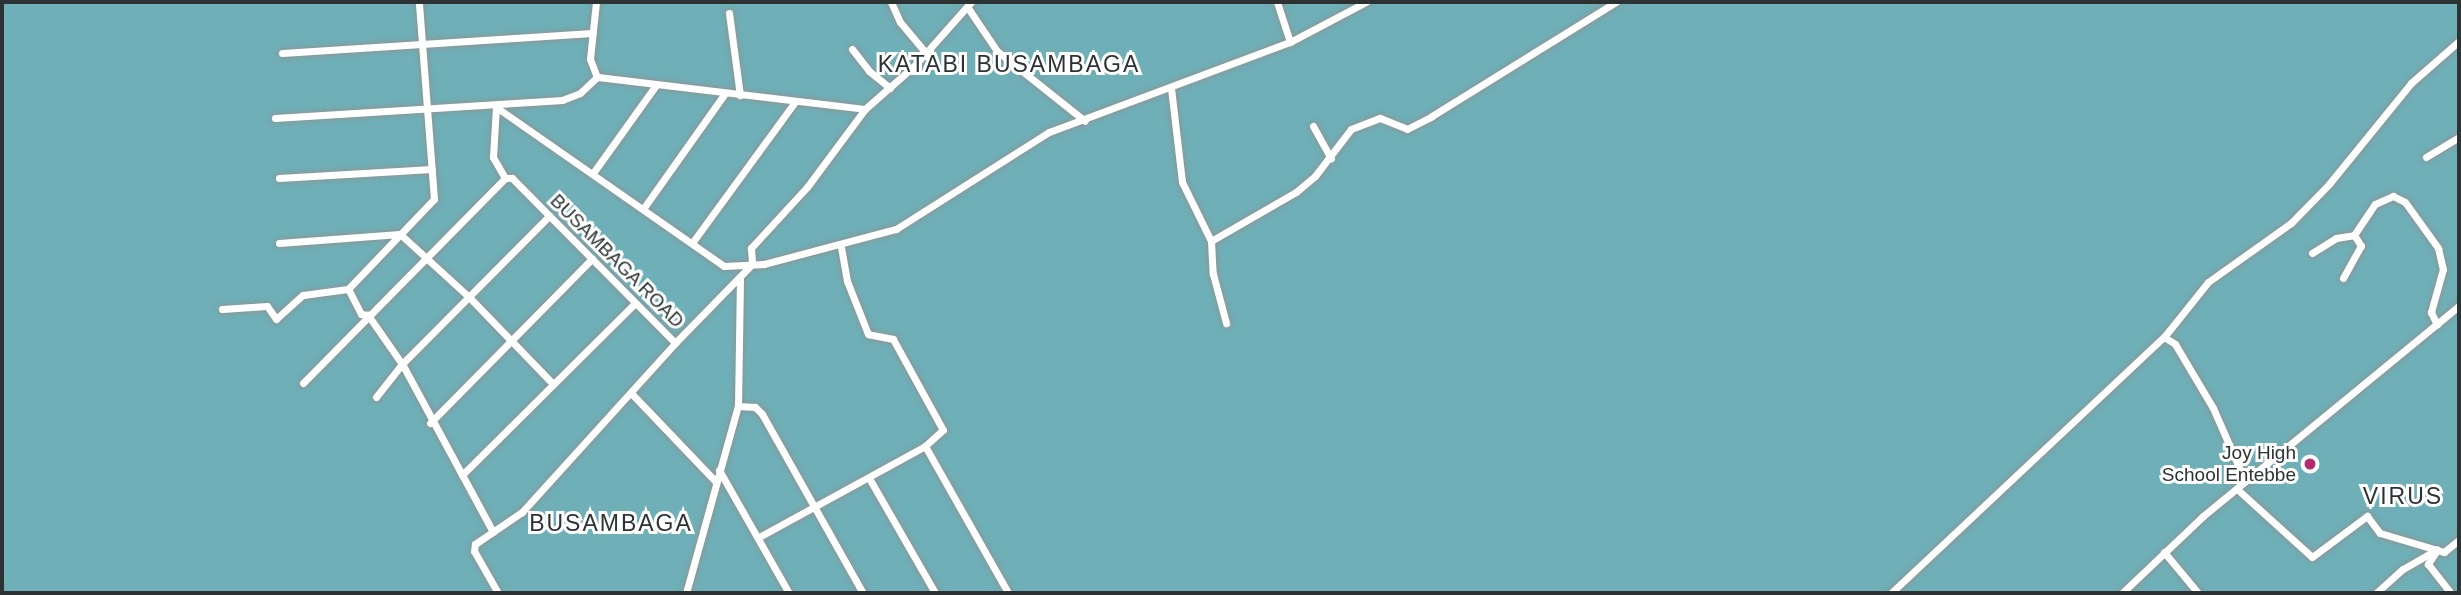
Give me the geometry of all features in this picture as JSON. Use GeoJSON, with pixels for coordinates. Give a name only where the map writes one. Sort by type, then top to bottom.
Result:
{"type":"FeatureCollection","features":[{"type":"Feature","properties":{"kind":"street"},"geometry":{"type":"LineString","coordinates":[[222,309],[264,305],[276,319],[303,295],[348,289],[434,199],[419,2]]}},
{"type":"Feature","properties":{"kind":"street"},"geometry":{"type":"LineString","coordinates":[[596,2],[590,64],[597,77]]}},
{"type":"Feature","properties":{"kind":"street"},"geometry":{"type":"LineString","coordinates":[[891,2],[900,22],[926,53]]}},
{"type":"Feature","properties":{"kind":"street"},"geometry":{"type":"LineString","coordinates":[[1277,2],[1290,41]]}},
{"type":"Feature","properties":{"kind":"street"},"geometry":{"type":"LineString","coordinates":[[496,107],[729,268],[841,247],[914,220],[1049,132],[1085,121],[1290,41],[1355,4],[1366,2]]}},
{"type":"Feature","properties":{"kind":"street"},"geometry":{"type":"LineString","coordinates":[[1211,241],[1296,192],[1331,158],[1351,129],[1380,118],[1407,129],[1432,117],[1616,2]]}},
{"type":"Feature","properties":{"kind":"street"},"geometry":{"type":"LineString","coordinates":[[752,264],[751,248],[807,187],[865,110],[926,53],[969,5],[997,51],[1085,121]]}},
{"type":"Feature","properties":{"kind":"street"},"geometry":{"type":"LineString","coordinates":[[729,13],[740,95]]}},
{"type":"Feature","properties":{"kind":"street"},"geometry":{"type":"LineString","coordinates":[[282,53],[592,33]]}},
{"type":"Feature","properties":{"kind":"street"},"geometry":{"type":"LineString","coordinates":[[1891,593],[2164,337],[2208,282],[2291,223],[2329,184],[2411,83],[2459,41]]}},
{"type":"Feature","properties":{"kind":"street"},"geometry":{"type":"LineString","coordinates":[[852,49],[869,71],[890,88]]}},
{"type":"Feature","properties":{"kind":"street"},"geometry":{"type":"LineString","coordinates":[[275,118],[496,107],[572,97],[597,77],[865,110]]}},
{"type":"Feature","properties":{"kind":"street"},"geometry":{"type":"LineString","coordinates":[[593,173],[656,85]]}},
{"type":"Feature","properties":{"kind":"street"},"geometry":{"type":"LineString","coordinates":[[1171,88],[1182,182],[1211,241],[1213,274],[1226,323]]}},
{"type":"Feature","properties":{"kind":"street"},"geometry":{"type":"LineString","coordinates":[[643,209],[725,93]]}},
{"type":"Feature","properties":{"kind":"street"},"geometry":{"type":"LineString","coordinates":[[692,243],[794,103]]}},
{"type":"Feature","properties":{"kind":"street"},"geometry":{"type":"LineString","coordinates":[[303,383],[505,178],[493,158],[496,107]]}},
{"type":"Feature","properties":{"kind":"street"},"geometry":{"type":"LineString","coordinates":[[1312,125],[1331,158]]}},
{"type":"Feature","properties":{"kind":"street"},"geometry":{"type":"LineString","coordinates":[[2426,157],[2459,137]]}},
{"type":"Feature","properties":{"kind":"street"},"geometry":{"type":"LineString","coordinates":[[279,178],[432,169]]}},
{"type":"Feature","properties":{"kind":"street","name":"BUSAMBAGA ROAD"},"geometry":{"type":"LineString","coordinates":[[505,178],[512,178],[675,343],[752,264]]}},
{"type":"Feature","properties":{"kind":"street"},"geometry":{"type":"LineString","coordinates":[[2312,253],[2336,238],[2354,235],[2375,204],[2393,197],[2405,202],[2438,248],[2442,270],[2431,312],[2437,325]]}},
{"type":"Feature","properties":{"kind":"street"},"geometry":{"type":"LineString","coordinates":[[376,397],[402,364],[549,216]]}},
{"type":"Feature","properties":{"kind":"street"},"geometry":{"type":"LineString","coordinates":[[279,243],[400,234],[469,297],[553,384]]}},
{"type":"Feature","properties":{"kind":"street"},"geometry":{"type":"LineString","coordinates":[[2343,278],[2361,246],[2354,235]]}},
{"type":"Feature","properties":{"kind":"street"},"geometry":{"type":"LineString","coordinates":[[760,537],[925,446],[943,430],[940,419],[891,337],[868,334],[847,281],[841,247]]}},
{"type":"Feature","properties":{"kind":"street"},"geometry":{"type":"LineString","coordinates":[[430,423],[592,259]]}},
{"type":"Feature","properties":{"kind":"street"},"geometry":{"type":"LineString","coordinates":[[686,593],[738,406],[740,276]]}},
{"type":"Feature","properties":{"kind":"street"},"geometry":{"type":"LineString","coordinates":[[348,289],[361,314],[368,315],[402,364],[430,423],[493,532]]}},
{"type":"Feature","properties":{"kind":"street"},"geometry":{"type":"LineString","coordinates":[[462,475],[635,303]]}},
{"type":"Feature","properties":{"kind":"street"},"geometry":{"type":"LineString","coordinates":[[2122,593],[2245,481],[2459,306]]}},
{"type":"Feature","properties":{"kind":"street"},"geometry":{"type":"LineString","coordinates":[[2164,337],[2175,344],[2213,408],[2245,481]]}},
{"type":"Feature","properties":{"kind":"street"},"geometry":{"type":"LineString","coordinates":[[498,593],[473,548],[522,512],[632,394],[675,343]]}},
{"type":"Feature","properties":{"kind":"street"},"geometry":{"type":"LineString","coordinates":[[632,394],[715,481]]}},
{"type":"Feature","properties":{"kind":"street"},"geometry":{"type":"LineString","coordinates":[[738,406],[758,410],[863,593]]}},
{"type":"Feature","properties":{"kind":"street"},"geometry":{"type":"LineString","coordinates":[[925,446],[1008,593]]}},
{"type":"Feature","properties":{"kind":"street"},"geometry":{"type":"LineString","coordinates":[[719,470],[760,537],[789,593]]}},
{"type":"Feature","properties":{"kind":"street"},"geometry":{"type":"LineString","coordinates":[[869,478],[935,593]]}},
{"type":"Feature","properties":{"kind":"street"},"geometry":{"type":"LineString","coordinates":[[2236,489],[2312,557],[2367,516],[2380,533],[2444,552],[2459,540]]}},
{"type":"Feature","properties":{"kind":"street"},"geometry":{"type":"LineString","coordinates":[[2376,593],[2403,569],[2437,549]]}},
{"type":"Feature","properties":{"kind":"street"},"geometry":{"type":"LineString","coordinates":[[2437,549],[2428,564],[2451,593]]}},
{"type":"Feature","properties":{"kind":"street"},"geometry":{"type":"LineString","coordinates":[[2164,552],[2198,593]]}},
{"type":"Feature","properties":{"kind":"water"},"geometry":{"type":"Polygon","coordinates":[[[2,2],[2459,2],[2459,593],[2,593],[2,2]]]}},
{"type":"Feature","properties":{"kind":"place","name":"Joy High School Entebbe"},"geometry":{"type":"Point","coordinates":[2310,464]}},
{"type":"Feature","properties":{"kind":"district","name":"KATABI BUSAMBAGA"},"geometry":{"type":"Point","coordinates":[1009,64]}},
{"type":"Feature","properties":{"kind":"district","name":"VIRUS"},"geometry":{"type":"Point","coordinates":[2403,496]}},
{"type":"Feature","properties":{"kind":"district","name":"BUSAMBAGA"},"geometry":{"type":"Point","coordinates":[611,523]}}]}
